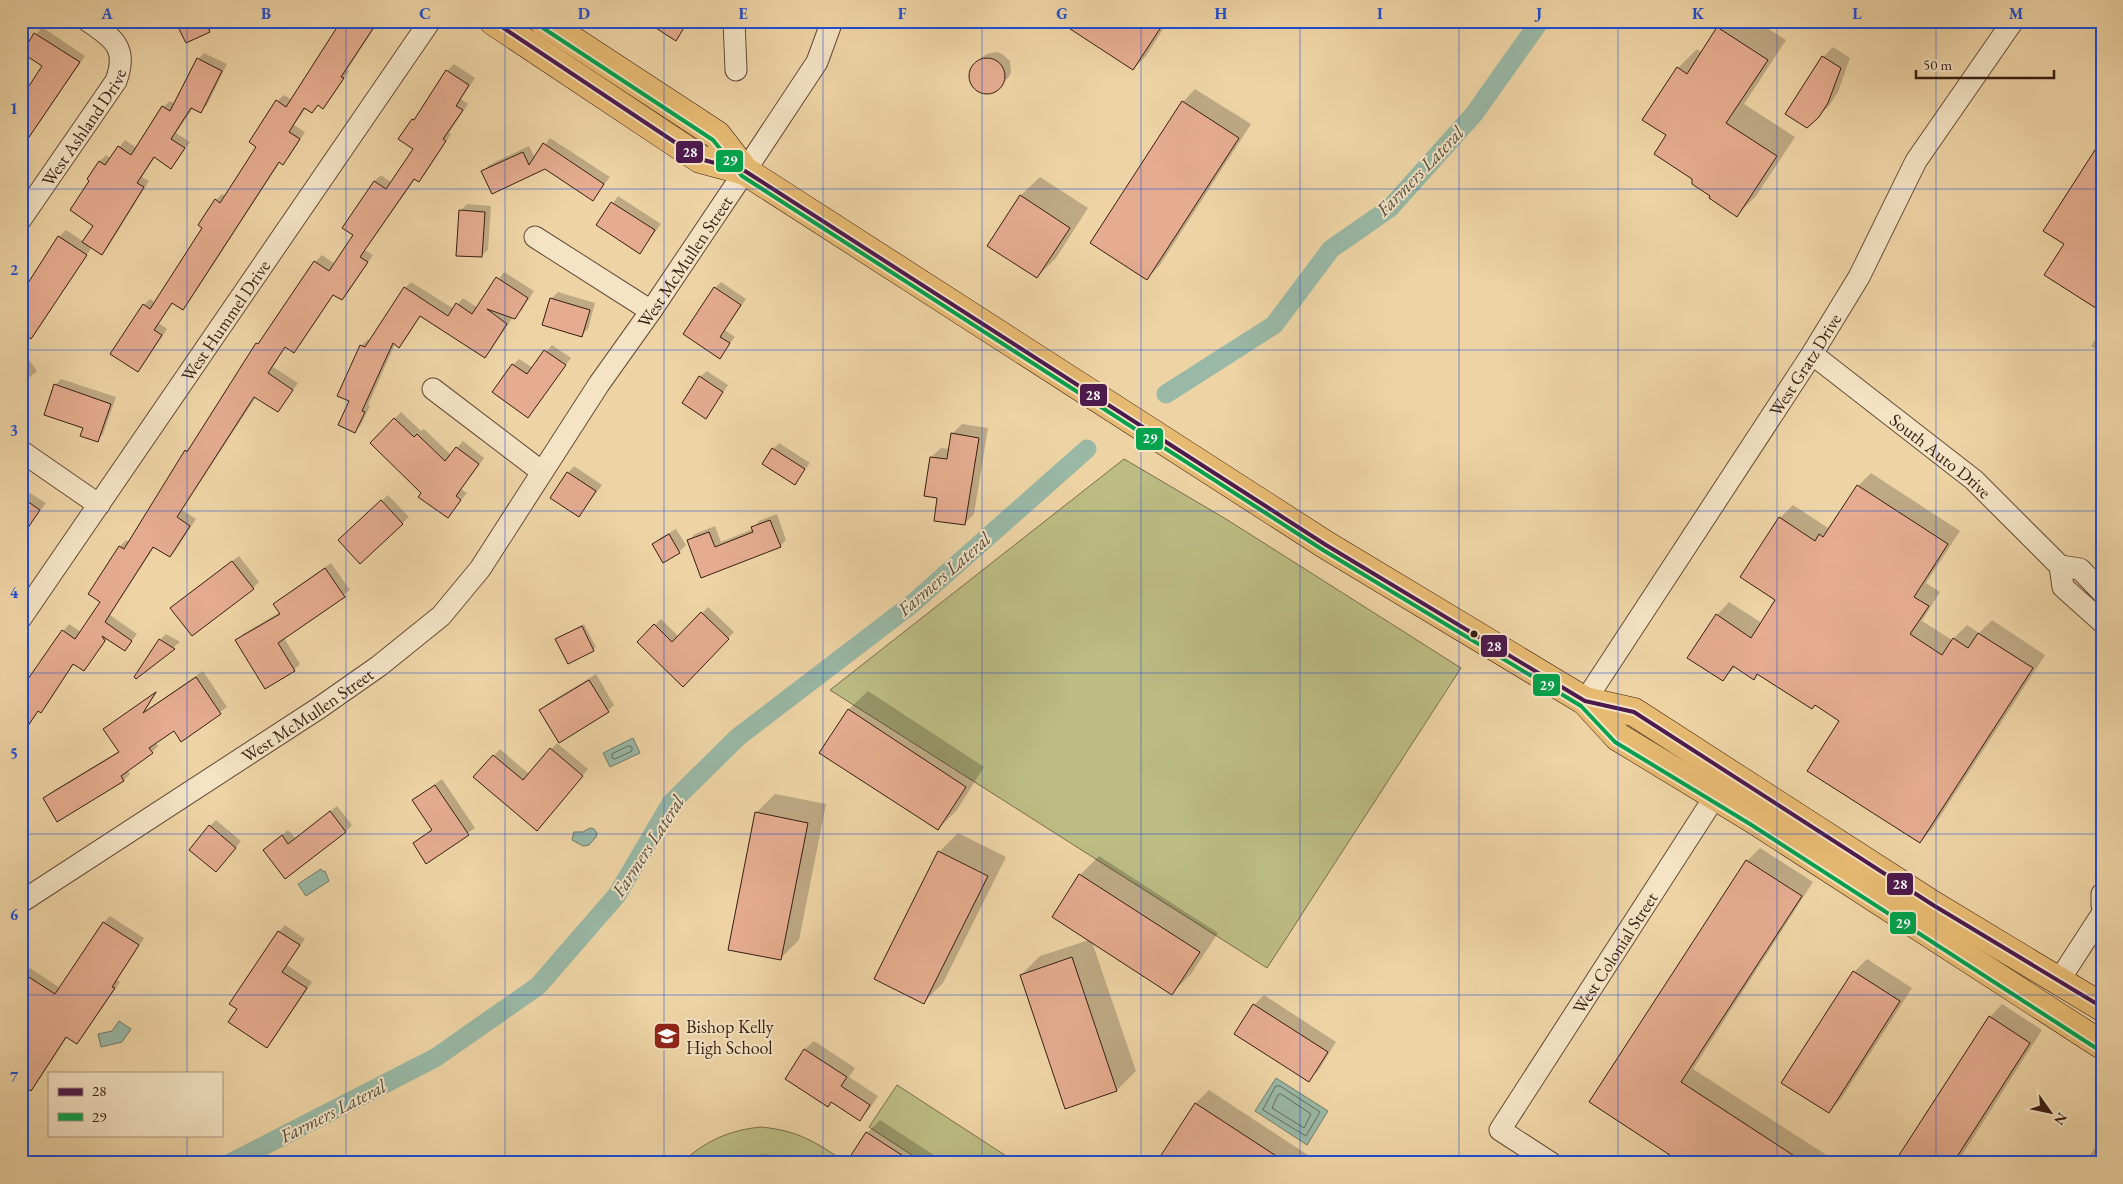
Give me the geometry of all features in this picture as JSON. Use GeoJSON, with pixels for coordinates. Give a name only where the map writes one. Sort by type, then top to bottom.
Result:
{"type":"FeatureCollection","features":[{"type":"Feature","properties":{"kind":"main road"},"geometry":{"type":"LineString","coordinates":[[493,21],[700,158],[745,171],[1326,545],[1585,701],[1618,737],[1715,796],[2102,1045]]}},
{"type":"Feature","properties":{"kind":"main road"},"geometry":{"type":"LineString","coordinates":[[543,21],[717,135],[745,171]]}},
{"type":"Feature","properties":{"kind":"main road"},"geometry":{"type":"LineString","coordinates":[[1585,701],[1634,712],[1933,905],[2102,1007]]}},
{"type":"Feature","properties":{"kind":"street","name":"West Ashland Drive"},"geometry":{"type":"LineString","coordinates":[[21,220],[116,81],[121,69],[122,56],[116,43],[106,33],[88,21]]}},
{"type":"Feature","properties":{"kind":"street","name":"West Hummel Drive"},"geometry":{"type":"LineString","coordinates":[[21,618],[430,21]]}},
{"type":"Feature","properties":{"kind":"street"},"geometry":{"type":"LineString","coordinates":[[734,21],[736,70]]}},
{"type":"Feature","properties":{"kind":"street","name":"West McMullen Street"},"geometry":{"type":"LineString","coordinates":[[21,902],[319,708],[379,666],[441,616],[480,569],[599,384],[651,311],[817,62],[832,21]]}},
{"type":"Feature","properties":{"kind":"street","name":"West Gratz Drive"},"geometry":{"type":"LineString","coordinates":[[1585,701],[1812,354],[1859,277],[1916,162],[2013,21]]}},
{"type":"Feature","properties":{"kind":"street"},"geometry":{"type":"LineString","coordinates":[[534,237],[651,311]]}},
{"type":"Feature","properties":{"kind":"street","name":"South Auto Drive"},"geometry":{"type":"LineString","coordinates":[[1812,354],[1974,480],[2060,566],[2080,569],[2102,592]]}},
{"type":"Feature","properties":{"kind":"street"},"geometry":{"type":"LineString","coordinates":[[433,389],[542,472]]}},
{"type":"Feature","properties":{"kind":"street"},"geometry":{"type":"LineString","coordinates":[[21,451],[99,504]]}},
{"type":"Feature","properties":{"kind":"street"},"geometry":{"type":"LineString","coordinates":[[2060,566],[2062,587],[2102,622]]}},
{"type":"Feature","properties":{"kind":"street","name":"West Colonial Street"},"geometry":{"type":"LineString","coordinates":[[1551,1163],[1500,1130],[1730,773]]}},
{"type":"Feature","properties":{"kind":"street"},"geometry":{"type":"LineString","coordinates":[[2102,894],[2102,905]]}},
{"type":"Feature","properties":{"kind":"street"},"geometry":{"type":"LineString","coordinates":[[2058,982],[2102,914]]}},
{"type":"Feature","properties":{"kind":"green space"},"geometry":{"type":"Polygon","coordinates":[[[1124,459],[1226,519],[1461,668],[1267,968],[830,690],[1124,459]]]}},
{"type":"Feature","properties":{"kind":"green space"},"geometry":{"type":"Polygon","coordinates":[[[897,1085],[1017,1163],[924,1163],[869,1127],[897,1085]]]}},
{"type":"Feature","properties":{"kind":"green space"},"geometry":{"type":"Polygon","coordinates":[[[761,1127],[786,1131],[807,1139],[847,1163],[797,1163],[767,1155],[745,1156],[724,1163],[682,1163],[690,1155],[718,1138],[739,1131],[761,1127]]]}},
{"type":"Feature","properties":{"kind":"water"},"geometry":{"type":"Polygon","coordinates":[[[633,738],[640,753],[610,767],[603,753],[633,738]]]}},
{"type":"Feature","properties":{"kind":"water"},"geometry":{"type":"Polygon","coordinates":[[[590,828],[594,829],[597,833],[589,845],[583,846],[572,840],[574,832],[583,832],[590,828]]]}},
{"type":"Feature","properties":{"kind":"water"},"geometry":{"type":"Polygon","coordinates":[[[321,869],[323,872],[325,871],[329,881],[306,896],[298,884],[321,869]]]}},
{"type":"Feature","properties":{"kind":"water"},"geometry":{"type":"Polygon","coordinates":[[[119,1021],[131,1029],[122,1042],[101,1047],[98,1034],[112,1031],[119,1021]]]}},
{"type":"Feature","properties":{"kind":"water"},"geometry":{"type":"Polygon","coordinates":[[[1276,1078],[1328,1111],[1307,1145],[1255,1111],[1276,1078]]]}},
{"type":"Feature","properties":{"kind":"building"},"geometry":{"type":"Polygon","coordinates":[[[175,21],[205,21],[210,32],[186,43],[175,21]]]}},
{"type":"Feature","properties":{"kind":"building"},"geometry":{"type":"Polygon","coordinates":[[[341,21],[365,21],[374,27],[341,77],[344,78],[323,109],[318,105],[312,113],[304,108],[289,132],[300,139],[283,165],[279,162],[183,310],[172,303],[154,330],[162,335],[138,372],[110,354],[143,304],[150,309],[202,228],[198,225],[215,199],[220,203],[256,147],[249,142],[276,100],[286,107],[341,21]]]}},
{"type":"Feature","properties":{"kind":"building"},"geometry":{"type":"Polygon","coordinates":[[[645,21],[688,21],[676,41],[645,21]]]}},
{"type":"Feature","properties":{"kind":"building"},"geometry":{"type":"Polygon","coordinates":[[[1058,21],[1165,21],[1133,70],[1058,21]]]}},
{"type":"Feature","properties":{"kind":"building"},"geometry":{"type":"Polygon","coordinates":[[[1717,27],[1768,60],[1726,123],[1777,156],[1737,217],[1692,184],[1692,179],[1654,154],[1666,135],[1642,120],[1677,67],[1687,74],[1717,27]]]}},
{"type":"Feature","properties":{"kind":"building"},"geometry":{"type":"Polygon","coordinates":[[[34,33],[80,62],[21,149],[21,98],[42,66],[22,53],[34,33]]]}},
{"type":"Feature","properties":{"kind":"building"},"geometry":{"type":"Polygon","coordinates":[[[1822,56],[1841,68],[1828,103],[1819,117],[1807,128],[1785,114],[1822,56]]]}},
{"type":"Feature","properties":{"kind":"building"},"geometry":{"type":"Polygon","coordinates":[[[197,58],[222,71],[201,113],[191,108],[171,139],[185,148],[171,169],[154,157],[137,183],[144,187],[102,255],[82,242],[93,226],[70,210],[89,181],[87,179],[99,161],[105,165],[118,146],[131,155],[162,106],[170,111],[197,58]]]}},
{"type":"Feature","properties":{"kind":"building"},"geometry":{"type":"Polygon","coordinates":[[[987,58],[994,59],[1000,63],[1004,69],[1004,83],[1000,89],[994,93],[987,94],[980,93],[974,89],[970,83],[969,76],[970,69],[974,63],[980,59],[987,58]]]}},
{"type":"Feature","properties":{"kind":"building"},"geometry":{"type":"Polygon","coordinates":[[[446,70],[469,85],[456,106],[463,110],[443,139],[446,141],[419,182],[414,179],[360,257],[368,262],[342,300],[333,295],[294,353],[285,347],[268,373],[293,390],[278,412],[254,397],[177,517],[190,526],[170,557],[153,547],[105,622],[132,641],[125,651],[102,636],[105,641],[84,671],[73,664],[41,713],[38,711],[21,736],[21,689],[62,630],[75,639],[100,602],[88,594],[119,546],[124,549],[185,450],[187,452],[256,343],[258,344],[314,261],[329,271],[353,235],[342,228],[374,181],[386,189],[413,149],[398,139],[412,119],[414,120],[446,70]]]}},
{"type":"Feature","properties":{"kind":"building"},"geometry":{"type":"Polygon","coordinates":[[[1182,101],[1239,138],[1147,280],[1090,243],[1182,101]]]}},
{"type":"Feature","properties":{"kind":"building"},"geometry":{"type":"Polygon","coordinates":[[[2102,139],[2102,312],[2044,275],[2064,244],[2043,231],[2102,139]]]}},
{"type":"Feature","properties":{"kind":"building"},"geometry":{"type":"Polygon","coordinates":[[[543,143],[604,184],[593,201],[545,169],[492,194],[481,171],[523,152],[529,165],[543,143]]]}},
{"type":"Feature","properties":{"kind":"building"},"geometry":{"type":"Polygon","coordinates":[[[1020,195],[1070,228],[1037,278],[987,246],[1020,195]]]}},
{"type":"Feature","properties":{"kind":"building"},"geometry":{"type":"Polygon","coordinates":[[[611,202],[655,230],[640,254],[596,225],[611,202]]]}},
{"type":"Feature","properties":{"kind":"building"},"geometry":{"type":"Polygon","coordinates":[[[459,210],[485,212],[482,257],[456,256],[459,210]]]}},
{"type":"Feature","properties":{"kind":"building"},"geometry":{"type":"Polygon","coordinates":[[[58,236],[87,255],[31,339],[21,332],[21,294],[58,236]]]}},
{"type":"Feature","properties":{"kind":"building"},"geometry":{"type":"Polygon","coordinates":[[[496,277],[528,298],[515,319],[487,309],[507,324],[485,358],[420,316],[399,348],[393,343],[362,411],[365,412],[355,433],[338,425],[349,401],[337,396],[360,345],[365,347],[404,287],[448,316],[456,303],[472,314],[496,277]]]}},
{"type":"Feature","properties":{"kind":"building"},"geometry":{"type":"Polygon","coordinates":[[[714,287],[741,305],[720,337],[730,343],[720,359],[683,334],[714,287]]]}},
{"type":"Feature","properties":{"kind":"building"},"geometry":{"type":"Polygon","coordinates":[[[550,298],[590,310],[582,337],[542,325],[550,298]]]}},
{"type":"Feature","properties":{"kind":"building"},"geometry":{"type":"Polygon","coordinates":[[[544,350],[566,365],[528,418],[492,392],[512,364],[527,374],[544,350]]]}},
{"type":"Feature","properties":{"kind":"building"},"geometry":{"type":"Polygon","coordinates":[[[699,376],[723,392],[706,419],[682,403],[699,376]]]}},
{"type":"Feature","properties":{"kind":"building"},"geometry":{"type":"Polygon","coordinates":[[[54,384],[111,404],[98,442],[80,436],[83,428],[44,415],[54,384]]]}},
{"type":"Feature","properties":{"kind":"building"},"geometry":{"type":"Polygon","coordinates":[[[394,418],[414,437],[417,434],[445,461],[456,447],[479,464],[456,496],[461,500],[448,518],[418,497],[421,493],[370,443],[394,418]]]}},
{"type":"Feature","properties":{"kind":"building"},"geometry":{"type":"Polygon","coordinates":[[[951,433],[979,438],[965,525],[934,521],[937,498],[924,496],[930,457],[947,459],[951,433]]]}},
{"type":"Feature","properties":{"kind":"building"},"geometry":{"type":"Polygon","coordinates":[[[772,448],[805,469],[795,485],[762,464],[772,448]]]}},
{"type":"Feature","properties":{"kind":"building"},"geometry":{"type":"Polygon","coordinates":[[[567,472],[596,491],[579,517],[550,498],[567,472]]]}},
{"type":"Feature","properties":{"kind":"building"},"geometry":{"type":"Polygon","coordinates":[[[1857,485],[1948,544],[1914,597],[1929,606],[1910,634],[1942,655],[1953,638],[1968,648],[1978,633],[2033,668],[1920,843],[1807,771],[1839,721],[1815,705],[1812,709],[1757,674],[1754,680],[1733,666],[1723,681],[1687,658],[1716,614],[1751,638],[1775,600],[1740,577],[1779,517],[1815,541],[1819,534],[1823,537],[1857,485]]]}},
{"type":"Feature","properties":{"kind":"building"},"geometry":{"type":"Polygon","coordinates":[[[21,497],[40,510],[21,538],[21,497]]]}},
{"type":"Feature","properties":{"kind":"building"},"geometry":{"type":"Polygon","coordinates":[[[381,500],[403,524],[360,564],[338,540],[381,500]]]}},
{"type":"Feature","properties":{"kind":"building"},"geometry":{"type":"Polygon","coordinates":[[[770,520],[781,547],[701,578],[687,540],[709,532],[715,547],[753,532],[751,527],[770,520]]]}},
{"type":"Feature","properties":{"kind":"building"},"geometry":{"type":"Polygon","coordinates":[[[669,534],[680,553],[663,563],[652,544],[669,534]]]}},
{"type":"Feature","properties":{"kind":"building"},"geometry":{"type":"Polygon","coordinates":[[[232,561],[254,589],[192,636],[170,608],[232,561]]]}},
{"type":"Feature","properties":{"kind":"building"},"geometry":{"type":"Polygon","coordinates":[[[325,568],[345,597],[278,643],[295,671],[265,689],[235,640],[280,614],[273,604],[325,568]]]}},
{"type":"Feature","properties":{"kind":"building"},"geometry":{"type":"Polygon","coordinates":[[[701,612],[729,639],[683,687],[637,642],[654,624],[672,642],[701,612]]]}},
{"type":"Feature","properties":{"kind":"building"},"geometry":{"type":"Polygon","coordinates":[[[582,626],[594,651],[568,664],[555,639],[582,626]]]}},
{"type":"Feature","properties":{"kind":"building"},"geometry":{"type":"Polygon","coordinates":[[[159,639],[175,649],[136,679],[134,677],[159,639]]]}},
{"type":"Feature","properties":{"kind":"building"},"geometry":{"type":"Polygon","coordinates":[[[196,677],[221,714],[181,742],[174,731],[149,748],[153,753],[121,776],[124,781],[57,822],[43,798],[119,752],[103,729],[156,692],[143,713],[196,677]]]}},
{"type":"Feature","properties":{"kind":"building"},"geometry":{"type":"Polygon","coordinates":[[[589,680],[609,712],[559,743],[539,710],[589,680]]]}},
{"type":"Feature","properties":{"kind":"building"},"geometry":{"type":"Polygon","coordinates":[[[848,709],[966,787],[938,830],[819,753],[848,709]]]}},
{"type":"Feature","properties":{"kind":"building"},"geometry":{"type":"Polygon","coordinates":[[[550,748],[583,776],[537,831],[473,777],[493,755],[523,780],[550,748]]]}},
{"type":"Feature","properties":{"kind":"building"},"geometry":{"type":"Polygon","coordinates":[[[435,785],[469,835],[426,864],[413,843],[432,830],[412,800],[435,785]]]}},
{"type":"Feature","properties":{"kind":"building"},"geometry":{"type":"Polygon","coordinates":[[[330,811],[346,832],[285,879],[263,850],[282,835],[288,844],[330,811]]]}},
{"type":"Feature","properties":{"kind":"building"},"geometry":{"type":"Polygon","coordinates":[[[755,812],[808,823],[781,960],[728,950],[755,812]]]}},
{"type":"Feature","properties":{"kind":"building"},"geometry":{"type":"Polygon","coordinates":[[[209,825],[236,848],[216,872],[189,850],[209,825]]]}},
{"type":"Feature","properties":{"kind":"building"},"geometry":{"type":"Polygon","coordinates":[[[938,851],[988,876],[924,1004],[874,979],[938,851]]]}},
{"type":"Feature","properties":{"kind":"building"},"geometry":{"type":"Polygon","coordinates":[[[1746,860],[1802,896],[1681,1082],[1805,1163],[1682,1163],[1589,1102],[1746,860]]]}},
{"type":"Feature","properties":{"kind":"building"},"geometry":{"type":"Polygon","coordinates":[[[1079,874],[1200,952],[1172,995],[1052,917],[1079,874]]]}},
{"type":"Feature","properties":{"kind":"building"},"geometry":{"type":"Polygon","coordinates":[[[103,922],[139,945],[112,987],[115,988],[77,1044],[66,1037],[31,1091],[21,1085],[21,972],[55,994],[103,922]]]}},
{"type":"Feature","properties":{"kind":"building"},"geometry":{"type":"Polygon","coordinates":[[[278,931],[300,945],[282,972],[307,988],[267,1048],[228,1022],[237,1009],[229,1004],[278,931]]]}},
{"type":"Feature","properties":{"kind":"building"},"geometry":{"type":"Polygon","coordinates":[[[1072,957],[1117,1091],[1065,1109],[1020,975],[1072,957]]]}},
{"type":"Feature","properties":{"kind":"building"},"geometry":{"type":"Polygon","coordinates":[[[1853,971],[1900,1001],[1829,1113],[1781,1083],[1853,971]]]}},
{"type":"Feature","properties":{"kind":"building"},"geometry":{"type":"Polygon","coordinates":[[[1253,1004],[1328,1052],[1309,1082],[1234,1034],[1253,1004]]]}},
{"type":"Feature","properties":{"kind":"building"},"geometry":{"type":"Polygon","coordinates":[[[1989,1016],[2030,1043],[1953,1163],[1894,1163],[1989,1016]]]}},
{"type":"Feature","properties":{"kind":"building"},"geometry":{"type":"Polygon","coordinates":[[[804,1049],[847,1077],[841,1086],[870,1105],[860,1121],[831,1102],[828,1107],[785,1079],[804,1049]]]}},
{"type":"Feature","properties":{"kind":"building"},"geometry":{"type":"Polygon","coordinates":[[[1195,1103],[1287,1163],[1156,1163],[1195,1103]]]}},
{"type":"Feature","properties":{"kind":"building"},"geometry":{"type":"Polygon","coordinates":[[[866,1132],[914,1163],[846,1163],[866,1132]]]}},
{"type":"Feature","properties":{"kind":"waterway","name":"Farmers Lateral"},"geometry":{"type":"LineString","coordinates":[[1166,394],[1274,325],[1331,249],[1390,208],[1474,114],[1540,21]]}},
{"type":"Feature","properties":{"kind":"waterway","name":"Farmers Lateral"},"geometry":{"type":"LineString","coordinates":[[230,1163],[435,1058],[538,986],[617,895],[671,803],[738,737],[912,604],[1087,449]]}},
{"type":"Feature","properties":{"kind":"transit line","name":"28"},"geometry":{"type":"LineString","coordinates":[[493,21],[700,159],[745,171],[1326,545],[1585,701],[1634,712],[1933,905],[2102,1007]]}},
{"type":"Feature","properties":{"kind":"transit line","name":"29"},"geometry":{"type":"LineString","coordinates":[[540,26],[713,140],[742,176],[1323,550],[1581,706],[1615,742],[1750,824],[2099,1050]]}},
{"type":"Feature","properties":{"kind":"place","name":"Bishop Kelly High School"},"geometry":{"type":"Point","coordinates":[667,1036]}}]}
